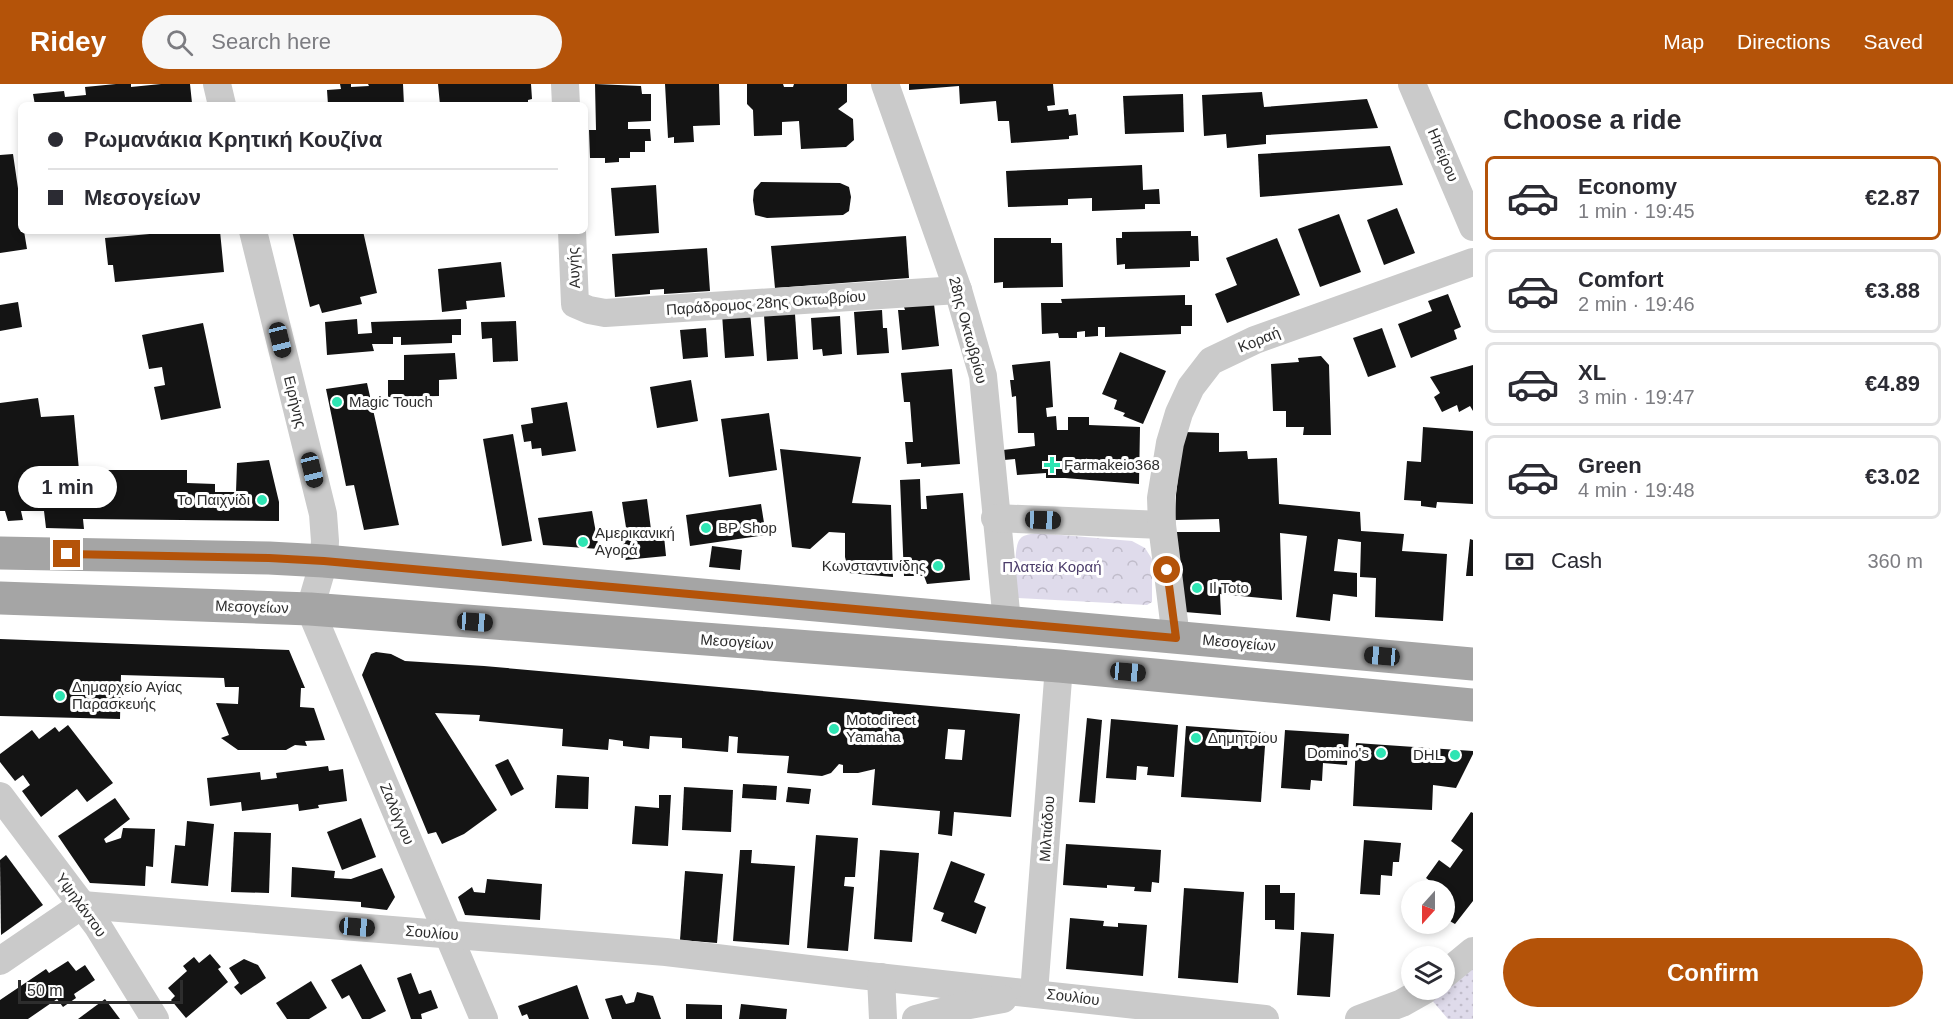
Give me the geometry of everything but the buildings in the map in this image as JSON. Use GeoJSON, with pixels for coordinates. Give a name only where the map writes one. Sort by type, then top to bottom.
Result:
{"type":"FeatureCollection","features":[{"type":"Feature","properties":{"kind":"main road","name":"Μεσογείων"},"geometry":{"type":"LineString","coordinates":[[0,553],[324,561],[1473,664]]}},
{"type":"Feature","properties":{"kind":"main road","name":"Μεσογείων"},"geometry":{"type":"LineString","coordinates":[[0,598],[310,609],[1059,666],[1473,705]]}},
{"type":"Feature","properties":{"kind":"street"},"geometry":{"type":"LineString","coordinates":[[565,84],[566,102]]}},
{"type":"Feature","properties":{"kind":"street","name":"28ης Οκτωβρίου"},"geometry":{"type":"LineString","coordinates":[[885,84],[958,290],[983,376],[995,518],[1007,622]]}},
{"type":"Feature","properties":{"kind":"street","name":"Ηπείρου"},"geometry":{"type":"LineString","coordinates":[[1412,84],[1473,227]]}},
{"type":"Feature","properties":{"kind":"street","name":"Ειρήνης"},"geometry":{"type":"LineString","coordinates":[[254,234],[322,514],[325,541],[324,561],[310,609]]}},
{"type":"Feature","properties":{"kind":"street","name":"Αυγής"},"geometry":{"type":"LineString","coordinates":[[572,234],[575,304]]}},
{"type":"Feature","properties":{"kind":"street","name":"Κοραή"},"geometry":{"type":"LineString","coordinates":[[1176,638],[1162,525],[1161,498],[1179,413],[1191,387],[1210,361],[1255,340],[1473,262]]}},
{"type":"Feature","properties":{"kind":"street","name":"Παράδρομος 28ης Οκτωβρίου"},"geometry":{"type":"LineString","coordinates":[[575,304],[589,310],[618,313],[958,290]]}},
{"type":"Feature","properties":{"kind":"street"},"geometry":{"type":"LineString","coordinates":[[995,518],[1162,525]]}},
{"type":"Feature","properties":{"kind":"street","name":"Ζαλόγγου"},"geometry":{"type":"LineString","coordinates":[[310,609],[449,934],[475,1016]]}},
{"type":"Feature","properties":{"kind":"street","name":"Μιλτιάδου"},"geometry":{"type":"LineString","coordinates":[[1034,993],[1059,666]]}},
{"type":"Feature","properties":{"kind":"street","name":"Υψηλάντου"},"geometry":{"type":"LineString","coordinates":[[0,796],[97,925],[156,1019]]}},
{"type":"Feature","properties":{"kind":"street"},"geometry":{"type":"LineString","coordinates":[[0,961],[82,905]]}},
{"type":"Feature","properties":{"kind":"street","name":"Σουλίου"},"geometry":{"type":"LineString","coordinates":[[82,905],[666,952],[1265,1019]]}},
{"type":"Feature","properties":{"kind":"street"},"geometry":{"type":"LineString","coordinates":[[1455,966],[1473,951]]}},
{"type":"Feature","properties":{"kind":"street"},"geometry":{"type":"LineString","coordinates":[[881,977],[883,1019]]}},
{"type":"Feature","properties":{"kind":"street"},"geometry":{"type":"LineString","coordinates":[[916,1019],[964,1006],[1034,993]]}},
{"type":"Feature","properties":{"kind":"street"},"geometry":{"type":"LineString","coordinates":[[1359,1019],[1407,1000]]}},
{"type":"Feature","properties":{"kind":"green space","name":"Πλατεία Κοραή"},"geometry":{"type":"Polygon","coordinates":[[[1038,533],[1132,541],[1145,548],[1152,559],[1152,602],[1147,605],[1018,598],[1016,549],[1020,539],[1024,536],[1038,533]]]}},
{"type":"Feature","properties":{"kind":"green space"},"geometry":{"type":"Polygon","coordinates":[[[1473,950],[1473,1019],[1448,1019],[1432,1000],[1455,1000],[1455,971],[1473,950]]]}},
{"type":"Feature","properties":{"kind":"place","name":"Magic Touch"},"geometry":{"type":"Point","coordinates":[337,402]}},
{"type":"Feature","properties":{"kind":"place","name":"Farmakeio368"},"geometry":{"type":"Point","coordinates":[1052,465]}},
{"type":"Feature","properties":{"kind":"place","name":"Το Παιχνίδι"},"geometry":{"type":"Point","coordinates":[262,500]}},
{"type":"Feature","properties":{"kind":"place","name":"BP Shop"},"geometry":{"type":"Point","coordinates":[706,528]}},
{"type":"Feature","properties":{"kind":"place","name":"Αμερικανική Αγορά"},"geometry":{"type":"Point","coordinates":[583,542]}},
{"type":"Feature","properties":{"kind":"place","name":"Κωνσταντινίδης"},"geometry":{"type":"Point","coordinates":[938,566]}},
{"type":"Feature","properties":{"kind":"place","name":"Il Toto"},"geometry":{"type":"Point","coordinates":[1197,588]}},
{"type":"Feature","properties":{"kind":"place","name":"Δημαρχείο Αγίας Παρασκευής"},"geometry":{"type":"Point","coordinates":[60,696]}},
{"type":"Feature","properties":{"kind":"place","name":"Motodirect Yamaha"},"geometry":{"type":"Point","coordinates":[834,729]}},
{"type":"Feature","properties":{"kind":"place","name":"Δημητρίου"},"geometry":{"type":"Point","coordinates":[1196,738]}},
{"type":"Feature","properties":{"kind":"place","name":"Domino's"},"geometry":{"type":"Point","coordinates":[1381,753]}},
{"type":"Feature","properties":{"kind":"place","name":"DHL"},"geometry":{"type":"Point","coordinates":[1455,755]}},
{"type":"Feature","properties":{"kind":"route"},"geometry":{"type":"LineString","coordinates":[[67,554],[324,561],[1176,638],[1167,570]]}}]}
